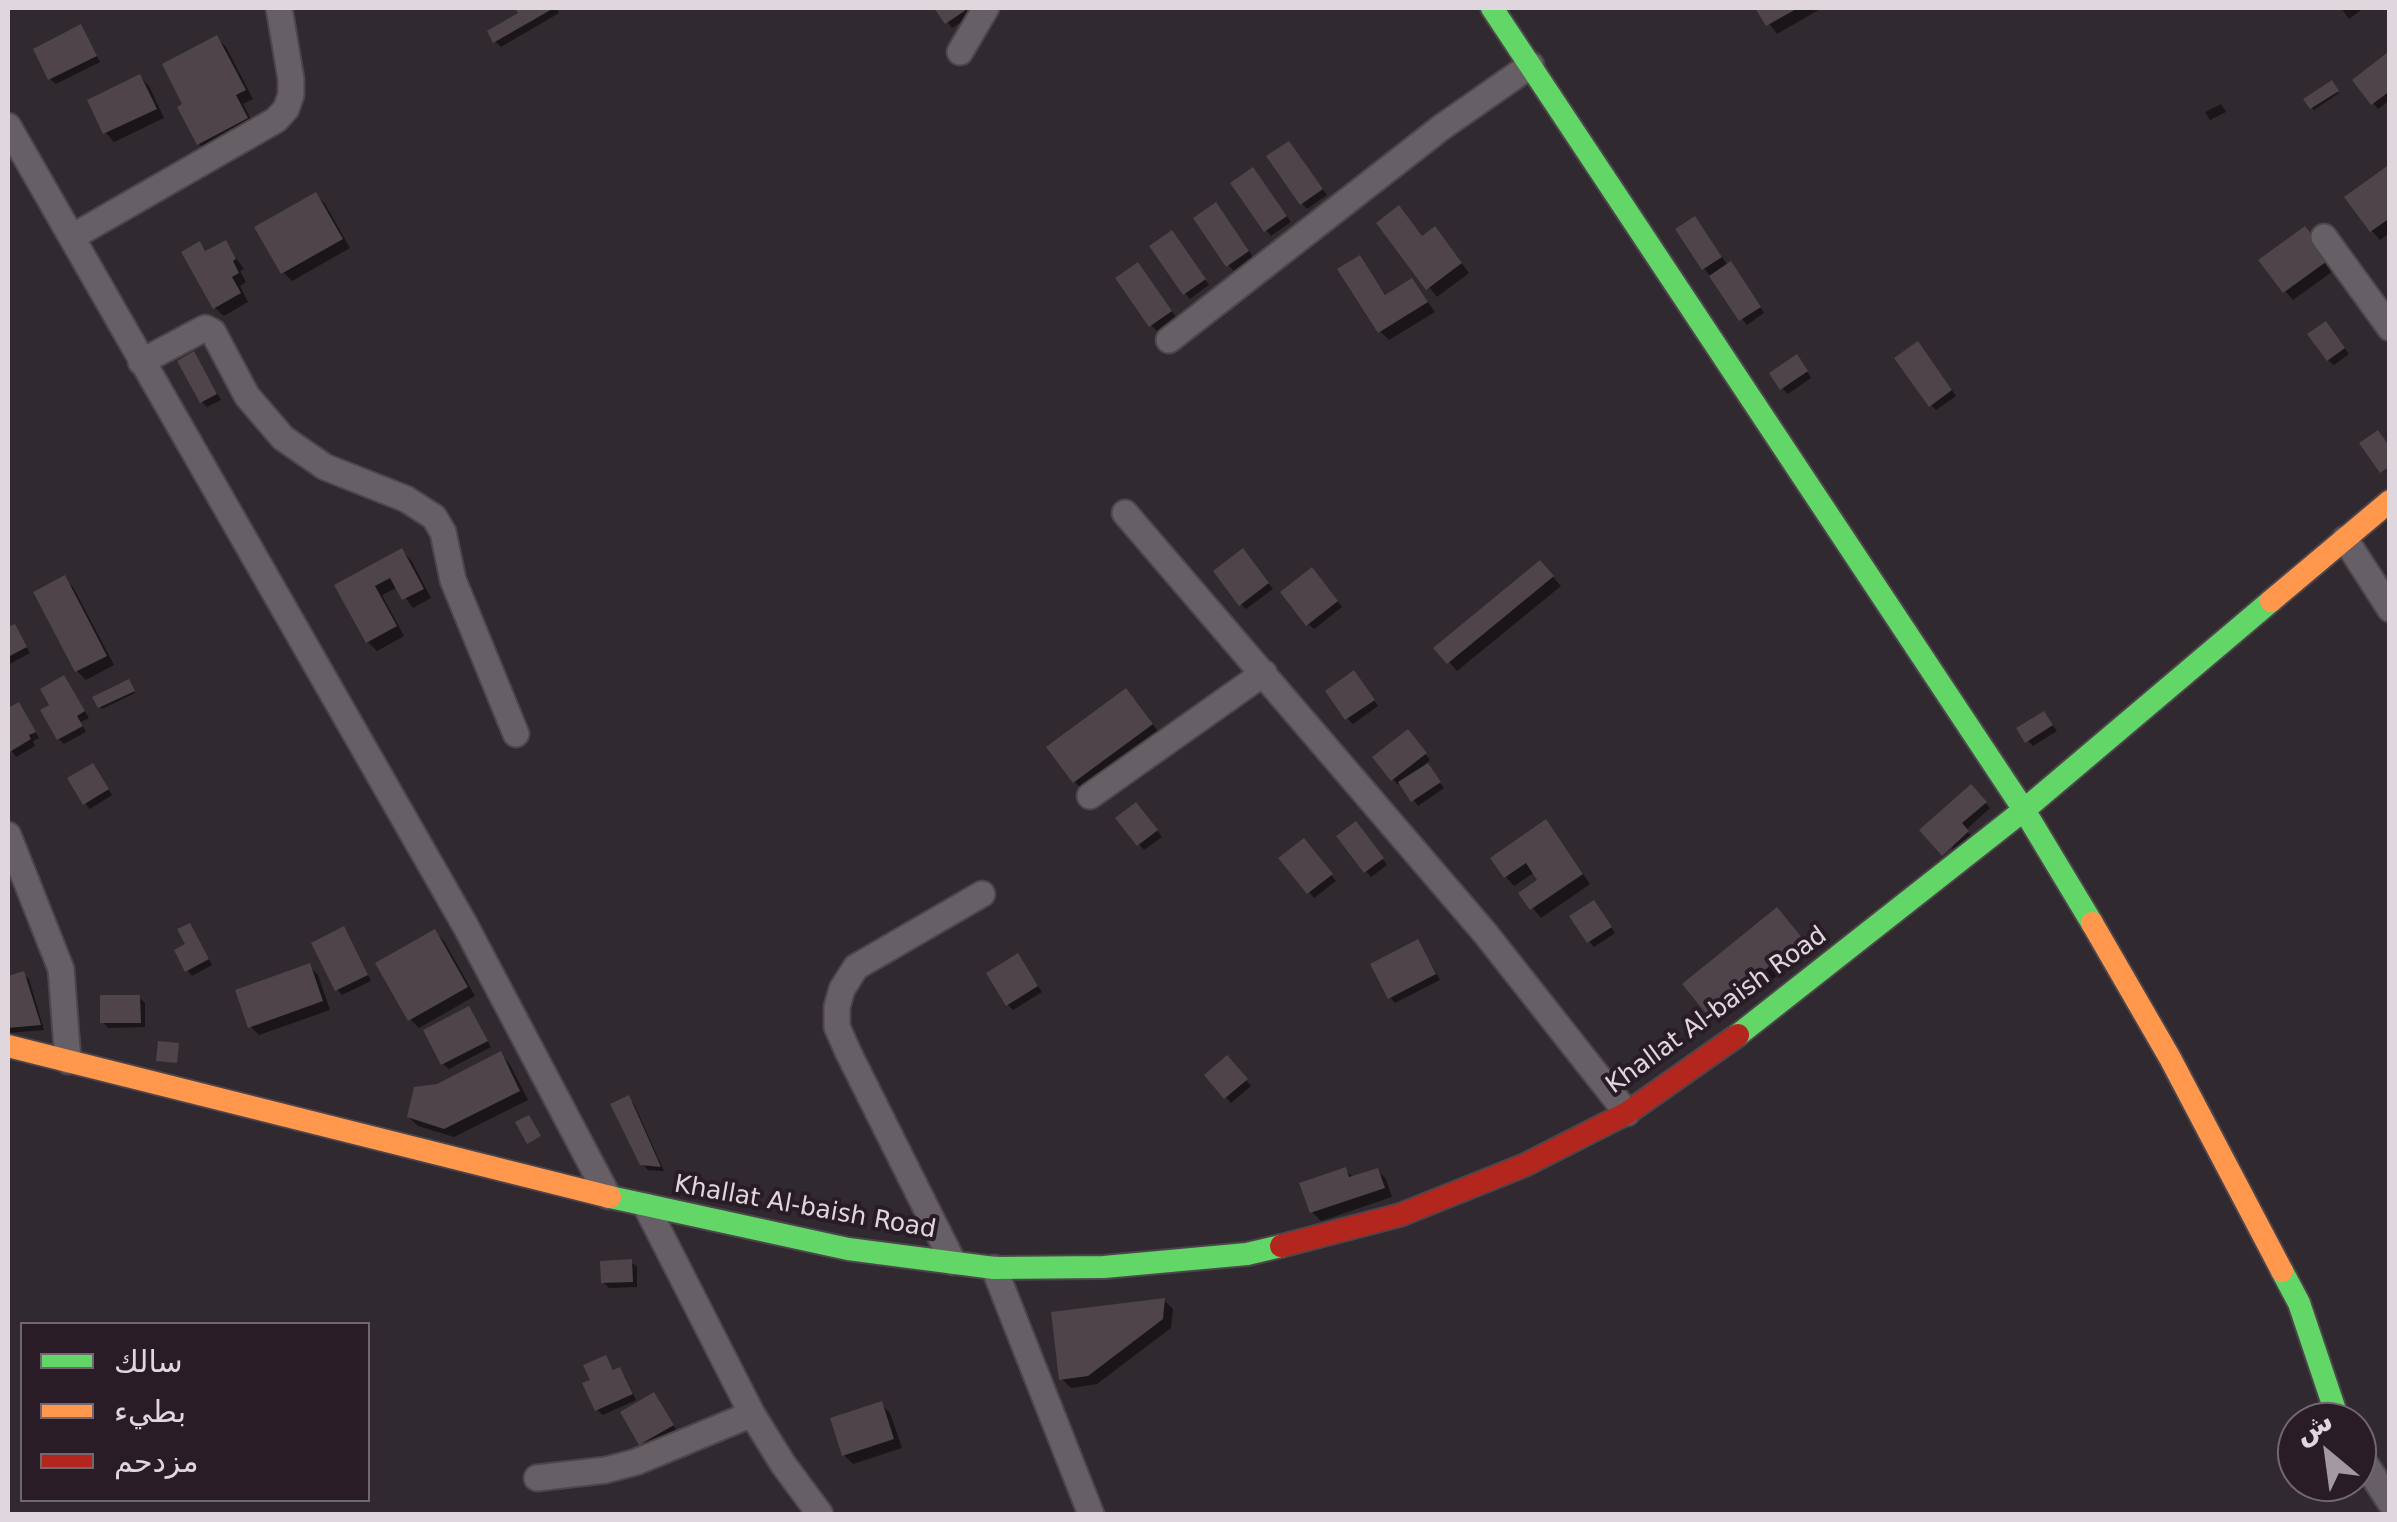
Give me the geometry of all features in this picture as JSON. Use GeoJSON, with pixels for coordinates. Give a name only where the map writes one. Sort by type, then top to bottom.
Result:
{"type":"FeatureCollection","features":[{"type":"Feature","properties":{"kind":"street"},"geometry":{"type":"LineString","coordinates":[[72,236],[276,120],[286,109],[290,79],[279,8]]}},
{"type":"Feature","properties":{"kind":"street"},"geometry":{"type":"LineString","coordinates":[[960,52],[986,8]]}},
{"type":"Feature","properties":{"kind":"street"},"geometry":{"type":"LineString","coordinates":[[1492,8],[2024,810],[2170,1058],[2299,1304],[2332,1402]]}},
{"type":"Feature","properties":{"kind":"street"},"geometry":{"type":"LineString","coordinates":[[1169,340],[1442,127],[1531,65]]}},
{"type":"Feature","properties":{"kind":"street"},"geometry":{"type":"LineString","coordinates":[[8,126],[456,908],[608,1196]]}},
{"type":"Feature","properties":{"kind":"street"},"geometry":{"type":"LineString","coordinates":[[2324,237],[2390,328]]}},
{"type":"Feature","properties":{"kind":"street"},"geometry":{"type":"LineString","coordinates":[[141,362],[205,328],[213,332],[247,396],[283,438],[325,467],[406,500],[434,517],[443,532],[453,580],[516,734]]}},
{"type":"Feature","properties":{"kind":"street","name":"Khallat Al-baish Road"},"geometry":{"type":"LineString","coordinates":[[8,1046],[646,1206],[848,1249],[994,1268],[1104,1267],[1229,1256],[1316,1238],[1400,1215],[1507,1172],[1627,1113],[1818,975],[2024,810],[2390,502]]}},
{"type":"Feature","properties":{"kind":"street"},"geometry":{"type":"LineString","coordinates":[[1125,513],[1484,933],[1627,1113]]}},
{"type":"Feature","properties":{"kind":"street"},"geometry":{"type":"LineString","coordinates":[[2344,540],[2390,609]]}},
{"type":"Feature","properties":{"kind":"street"},"geometry":{"type":"LineString","coordinates":[[1090,796],[1264,674]]}},
{"type":"Feature","properties":{"kind":"street"},"geometry":{"type":"LineString","coordinates":[[8,835],[61,969],[68,1062]]}},
{"type":"Feature","properties":{"kind":"street"},"geometry":{"type":"LineString","coordinates":[[953,1262],[837,1027],[837,1008],[842,989],[856,967],[982,894]]}},
{"type":"Feature","properties":{"kind":"street"},"geometry":{"type":"LineString","coordinates":[[646,1206],[752,1414],[820,1514]]}},
{"type":"Feature","properties":{"kind":"street"},"geometry":{"type":"LineString","coordinates":[[994,1268],[1091,1514]]}},
{"type":"Feature","properties":{"kind":"street"},"geometry":{"type":"LineString","coordinates":[[537,1478],[606,1470],[636,1462],[752,1414]]}},
{"type":"Feature","properties":{"kind":"building"},"geometry":{"type":"Polygon","coordinates":[[[515,8],[554,8],[493,43],[487,31],[518,13],[515,8]]]}},
{"type":"Feature","properties":{"kind":"building"},"geometry":{"type":"Polygon","coordinates":[[[934,8],[969,8],[945,24],[934,8]]]}},
{"type":"Feature","properties":{"kind":"building"},"geometry":{"type":"Polygon","coordinates":[[[1755,8],[1798,8],[1766,26],[1755,8]]]}},
{"type":"Feature","properties":{"kind":"building"},"geometry":{"type":"Polygon","coordinates":[[[81,24],[97,56],[48,80],[33,49],[81,24]]]}},
{"type":"Feature","properties":{"kind":"building"},"geometry":{"type":"Polygon","coordinates":[[[217,35],[246,90],[236,95],[248,118],[197,145],[177,107],[182,104],[162,64],[217,35]]]}},
{"type":"Feature","properties":{"kind":"building"},"geometry":{"type":"Polygon","coordinates":[[[2388,52],[2390,91],[2371,105],[2352,80],[2388,52]]]}},
{"type":"Feature","properties":{"kind":"building"},"geometry":{"type":"Polygon","coordinates":[[[140,74],[157,109],[103,134],[87,100],[140,74]]]}},
{"type":"Feature","properties":{"kind":"building"},"geometry":{"type":"Polygon","coordinates":[[[2332,80],[2339,91],[2310,109],[2303,99],[2332,80]]]}},
{"type":"Feature","properties":{"kind":"building"},"geometry":{"type":"Polygon","coordinates":[[[1289,141],[1323,189],[1300,205],[1266,156],[1289,141]]]}},
{"type":"Feature","properties":{"kind":"building"},"geometry":{"type":"Polygon","coordinates":[[[2390,164],[2390,218],[2370,232],[2344,197],[2390,164]]]}},
{"type":"Feature","properties":{"kind":"building"},"geometry":{"type":"Polygon","coordinates":[[[1253,167],[1287,216],[1264,232],[1230,183],[1253,167]]]}},
{"type":"Feature","properties":{"kind":"building"},"geometry":{"type":"Polygon","coordinates":[[[316,192],[343,239],[281,274],[254,227],[316,192]]]}},
{"type":"Feature","properties":{"kind":"building"},"geometry":{"type":"Polygon","coordinates":[[[1216,202],[1249,251],[1226,267],[1193,218],[1216,202]]]}},
{"type":"Feature","properties":{"kind":"building"},"geometry":{"type":"Polygon","coordinates":[[[1399,205],[1422,236],[1435,226],[1462,263],[1426,290],[1376,223],[1399,205]]]}},
{"type":"Feature","properties":{"kind":"building"},"geometry":{"type":"Polygon","coordinates":[[[1695,216],[1722,257],[1702,270],[1675,229],[1695,216]]]}},
{"type":"Feature","properties":{"kind":"building"},"geometry":{"type":"Polygon","coordinates":[[[2305,226],[2330,259],[2283,293],[2258,260],[2305,226]]]}},
{"type":"Feature","properties":{"kind":"building"},"geometry":{"type":"Polygon","coordinates":[[[1172,230],[1206,279],[1183,295],[1149,246],[1172,230]]]}},
{"type":"Feature","properties":{"kind":"building"},"geometry":{"type":"Polygon","coordinates":[[[226,240],[236,259],[233,261],[239,273],[232,277],[241,293],[213,309],[181,252],[200,241],[205,251],[226,240]]]}},
{"type":"Feature","properties":{"kind":"building"},"geometry":{"type":"Polygon","coordinates":[[[1360,255],[1385,295],[1412,278],[1428,302],[1378,333],[1337,269],[1360,255]]]}},
{"type":"Feature","properties":{"kind":"building"},"geometry":{"type":"Polygon","coordinates":[[[1731,261],[1761,307],[1739,321],[1709,276],[1731,261]]]}},
{"type":"Feature","properties":{"kind":"building"},"geometry":{"type":"Polygon","coordinates":[[[1138,262],[1172,311],[1149,327],[1115,278],[1138,262]]]}},
{"type":"Feature","properties":{"kind":"building"},"geometry":{"type":"Polygon","coordinates":[[[2326,321],[2345,348],[2327,361],[2307,334],[2326,321]]]}},
{"type":"Feature","properties":{"kind":"building"},"geometry":{"type":"Polygon","coordinates":[[[1918,341],[1952,390],[1929,407],[1894,358],[1918,341]]]}},
{"type":"Feature","properties":{"kind":"building"},"geometry":{"type":"Polygon","coordinates":[[[194,351],[217,394],[200,403],[177,361],[194,351]]]}},
{"type":"Feature","properties":{"kind":"building"},"geometry":{"type":"Polygon","coordinates":[[[1797,354],[1808,371],[1780,390],[1769,373],[1797,354]]]}},
{"type":"Feature","properties":{"kind":"building"},"geometry":{"type":"Polygon","coordinates":[[[2378,430],[2390,447],[2390,466],[2380,473],[2359,443],[2378,430]]]}},
{"type":"Feature","properties":{"kind":"building"},"geometry":{"type":"Polygon","coordinates":[[[402,548],[424,589],[402,600],[390,578],[375,586],[397,626],[366,643],[334,585],[402,548]]]}},
{"type":"Feature","properties":{"kind":"building"},"geometry":{"type":"Polygon","coordinates":[[[1243,548],[1269,583],[1239,606],[1213,571],[1243,548]]]}},
{"type":"Feature","properties":{"kind":"building"},"geometry":{"type":"Polygon","coordinates":[[[1540,560],[1554,576],[1447,664],[1433,648],[1540,560]]]}},
{"type":"Feature","properties":{"kind":"building"},"geometry":{"type":"Polygon","coordinates":[[[1312,567],[1338,601],[1306,626],[1280,592],[1312,567]]]}},
{"type":"Feature","properties":{"kind":"building"},"geometry":{"type":"Polygon","coordinates":[[[65,575],[107,656],[75,672],[33,592],[65,575]]]}},
{"type":"Feature","properties":{"kind":"building"},"geometry":{"type":"Polygon","coordinates":[[[15,624],[27,647],[8,657],[8,627],[15,624]]]}},
{"type":"Feature","properties":{"kind":"building"},"geometry":{"type":"Polygon","coordinates":[[[1354,670],[1375,700],[1345,720],[1325,691],[1354,670]]]}},
{"type":"Feature","properties":{"kind":"building"},"geometry":{"type":"Polygon","coordinates":[[[64,675],[85,711],[77,716],[83,726],[57,740],[40,710],[49,705],[40,689],[64,675]]]}},
{"type":"Feature","properties":{"kind":"building"},"geometry":{"type":"Polygon","coordinates":[[[129,679],[135,691],[98,708],[92,697],[129,679]]]}},
{"type":"Feature","properties":{"kind":"building"},"geometry":{"type":"Polygon","coordinates":[[[1126,688],[1153,724],[1073,783],[1046,747],[1126,688]]]}},
{"type":"Feature","properties":{"kind":"building"},"geometry":{"type":"Polygon","coordinates":[[[19,702],[36,732],[8,753],[8,708],[19,702]]]}},
{"type":"Feature","properties":{"kind":"building"},"geometry":{"type":"Polygon","coordinates":[[[2044,711],[2053,725],[2025,743],[2016,728],[2044,711]]]}},
{"type":"Feature","properties":{"kind":"building"},"geometry":{"type":"Polygon","coordinates":[[[1408,729],[1427,753],[1391,781],[1372,757],[1408,729]]]}},
{"type":"Feature","properties":{"kind":"building"},"geometry":{"type":"Polygon","coordinates":[[[93,763],[109,789],[83,805],[67,778],[93,763]]]}},
{"type":"Feature","properties":{"kind":"building"},"geometry":{"type":"Polygon","coordinates":[[[1428,763],[1441,782],[1411,802],[1398,782],[1428,763]]]}},
{"type":"Feature","properties":{"kind":"building"},"geometry":{"type":"Polygon","coordinates":[[[1971,784],[1987,802],[1962,823],[1969,831],[1942,856],[1919,830],[1971,784]]]}},
{"type":"Feature","properties":{"kind":"building"},"geometry":{"type":"Polygon","coordinates":[[[1136,802],[1158,830],[1137,846],[1115,818],[1136,802]]]}},
{"type":"Feature","properties":{"kind":"building"},"geometry":{"type":"Polygon","coordinates":[[[1546,819],[1583,874],[1530,910],[1518,893],[1537,880],[1526,863],[1504,878],[1490,858],[1546,819]]]}},
{"type":"Feature","properties":{"kind":"building"},"geometry":{"type":"Polygon","coordinates":[[[1356,821],[1384,858],[1364,873],[1336,836],[1356,821]]]}},
{"type":"Feature","properties":{"kind":"building"},"geometry":{"type":"Polygon","coordinates":[[[1304,838],[1333,874],[1307,894],[1278,858],[1304,838]]]}},
{"type":"Feature","properties":{"kind":"building"},"geometry":{"type":"Polygon","coordinates":[[[1594,900],[1612,927],[1587,943],[1569,916],[1594,900]]]}},
{"type":"Feature","properties":{"kind":"building"},"geometry":{"type":"Polygon","coordinates":[[[1777,907],[1803,939],[1708,1016],[1682,984],[1777,907]]]}},
{"type":"Feature","properties":{"kind":"building"},"geometry":{"type":"Polygon","coordinates":[[[190,923],[209,959],[185,972],[174,950],[185,944],[177,929],[190,923]]]}},
{"type":"Feature","properties":{"kind":"building"},"geometry":{"type":"Polygon","coordinates":[[[344,926],[368,975],[335,991],[311,943],[344,926]]]}},
{"type":"Feature","properties":{"kind":"building"},"geometry":{"type":"Polygon","coordinates":[[[435,929],[468,987],[408,1021],[375,963],[435,929]]]}},
{"type":"Feature","properties":{"kind":"building"},"geometry":{"type":"Polygon","coordinates":[[[1418,939],[1436,974],[1388,999],[1370,964],[1418,939]]]}},
{"type":"Feature","properties":{"kind":"building"},"geometry":{"type":"Polygon","coordinates":[[[1018,953],[1038,986],[1006,1006],[986,973],[1018,953]]]}},
{"type":"Feature","properties":{"kind":"building"},"geometry":{"type":"Polygon","coordinates":[[[310,963],[323,1001],[248,1028],[235,990],[310,963]]]}},
{"type":"Feature","properties":{"kind":"building"},"geometry":{"type":"Polygon","coordinates":[[[24,971],[41,1025],[8,1028],[8,976],[24,971]]]}},
{"type":"Feature","properties":{"kind":"building"},"geometry":{"type":"Polygon","coordinates":[[[100,995],[140,995],[141,1023],[100,1023],[100,995]]]}},
{"type":"Feature","properties":{"kind":"building"},"geometry":{"type":"Polygon","coordinates":[[[469,1006],[488,1041],[441,1065],[423,1030],[469,1006]]]}},
{"type":"Feature","properties":{"kind":"building"},"geometry":{"type":"Polygon","coordinates":[[[158,1041],[179,1043],[177,1063],[156,1061],[158,1041]]]}},
{"type":"Feature","properties":{"kind":"building"},"geometry":{"type":"Polygon","coordinates":[[[501,1051],[520,1091],[444,1129],[407,1117],[414,1087],[437,1084],[501,1051]]]}},
{"type":"Feature","properties":{"kind":"building"},"geometry":{"type":"Polygon","coordinates":[[[1227,1055],[1248,1079],[1224,1099],[1204,1075],[1227,1055]]]}},
{"type":"Feature","properties":{"kind":"building"},"geometry":{"type":"Polygon","coordinates":[[[629,1095],[661,1167],[640,1165],[610,1104],[629,1095]]]}},
{"type":"Feature","properties":{"kind":"building"},"geometry":{"type":"Polygon","coordinates":[[[529,1115],[541,1136],[527,1144],[515,1122],[529,1115]]]}},
{"type":"Feature","properties":{"kind":"building"},"geometry":{"type":"Polygon","coordinates":[[[1346,1167],[1349,1177],[1378,1168],[1385,1188],[1310,1213],[1299,1183],[1346,1167]]]}},
{"type":"Feature","properties":{"kind":"building"},"geometry":{"type":"Polygon","coordinates":[[[632,1259],[633,1282],[601,1283],[600,1261],[632,1259]]]}},
{"type":"Feature","properties":{"kind":"building"},"geometry":{"type":"Polygon","coordinates":[[[1165,1298],[1163,1319],[1088,1376],[1059,1380],[1051,1312],[1165,1298]]]}},
{"type":"Feature","properties":{"kind":"building"},"geometry":{"type":"Polygon","coordinates":[[[606,1355],[613,1370],[620,1367],[633,1394],[595,1411],[582,1383],[590,1380],[583,1365],[606,1355]]]}},
{"type":"Feature","properties":{"kind":"building"},"geometry":{"type":"Polygon","coordinates":[[[654,1392],[674,1425],[639,1445],[620,1412],[654,1392]]]}},
{"type":"Feature","properties":{"kind":"building"},"geometry":{"type":"Polygon","coordinates":[[[882,1401],[894,1439],[842,1456],[830,1418],[882,1401]]]}},
{"type":"Feature","properties":{"kind":"traffic: fast"},"geometry":{"type":"LineString","coordinates":[[1492,8],[2024,810],[2092,923]]}},
{"type":"Feature","properties":{"kind":"traffic: fast"},"geometry":{"type":"LineString","coordinates":[[1738,1035],[2024,810],[2271,601]]}},
{"type":"Feature","properties":{"kind":"traffic: fast"},"geometry":{"type":"LineString","coordinates":[[610,1197],[848,1249],[994,1268],[1104,1267],[1247,1254],[1281,1246]]}},
{"type":"Feature","properties":{"kind":"traffic: fast"},"geometry":{"type":"LineString","coordinates":[[2282,1271],[2299,1303],[2332,1402]]}},
{"type":"Feature","properties":{"kind":"traffic: slow"},"geometry":{"type":"LineString","coordinates":[[2271,601],[2390,501]]}},
{"type":"Feature","properties":{"kind":"traffic: slow"},"geometry":{"type":"LineString","coordinates":[[2092,923],[2170,1058],[2282,1271]]}},
{"type":"Feature","properties":{"kind":"traffic: slow"},"geometry":{"type":"LineString","coordinates":[[8,1046],[610,1197]]}},
{"type":"Feature","properties":{"kind":"traffic: jam"},"geometry":{"type":"LineString","coordinates":[[1281,1246],[1400,1215],[1525,1165],[1627,1113],[1738,1035]]}}]}
